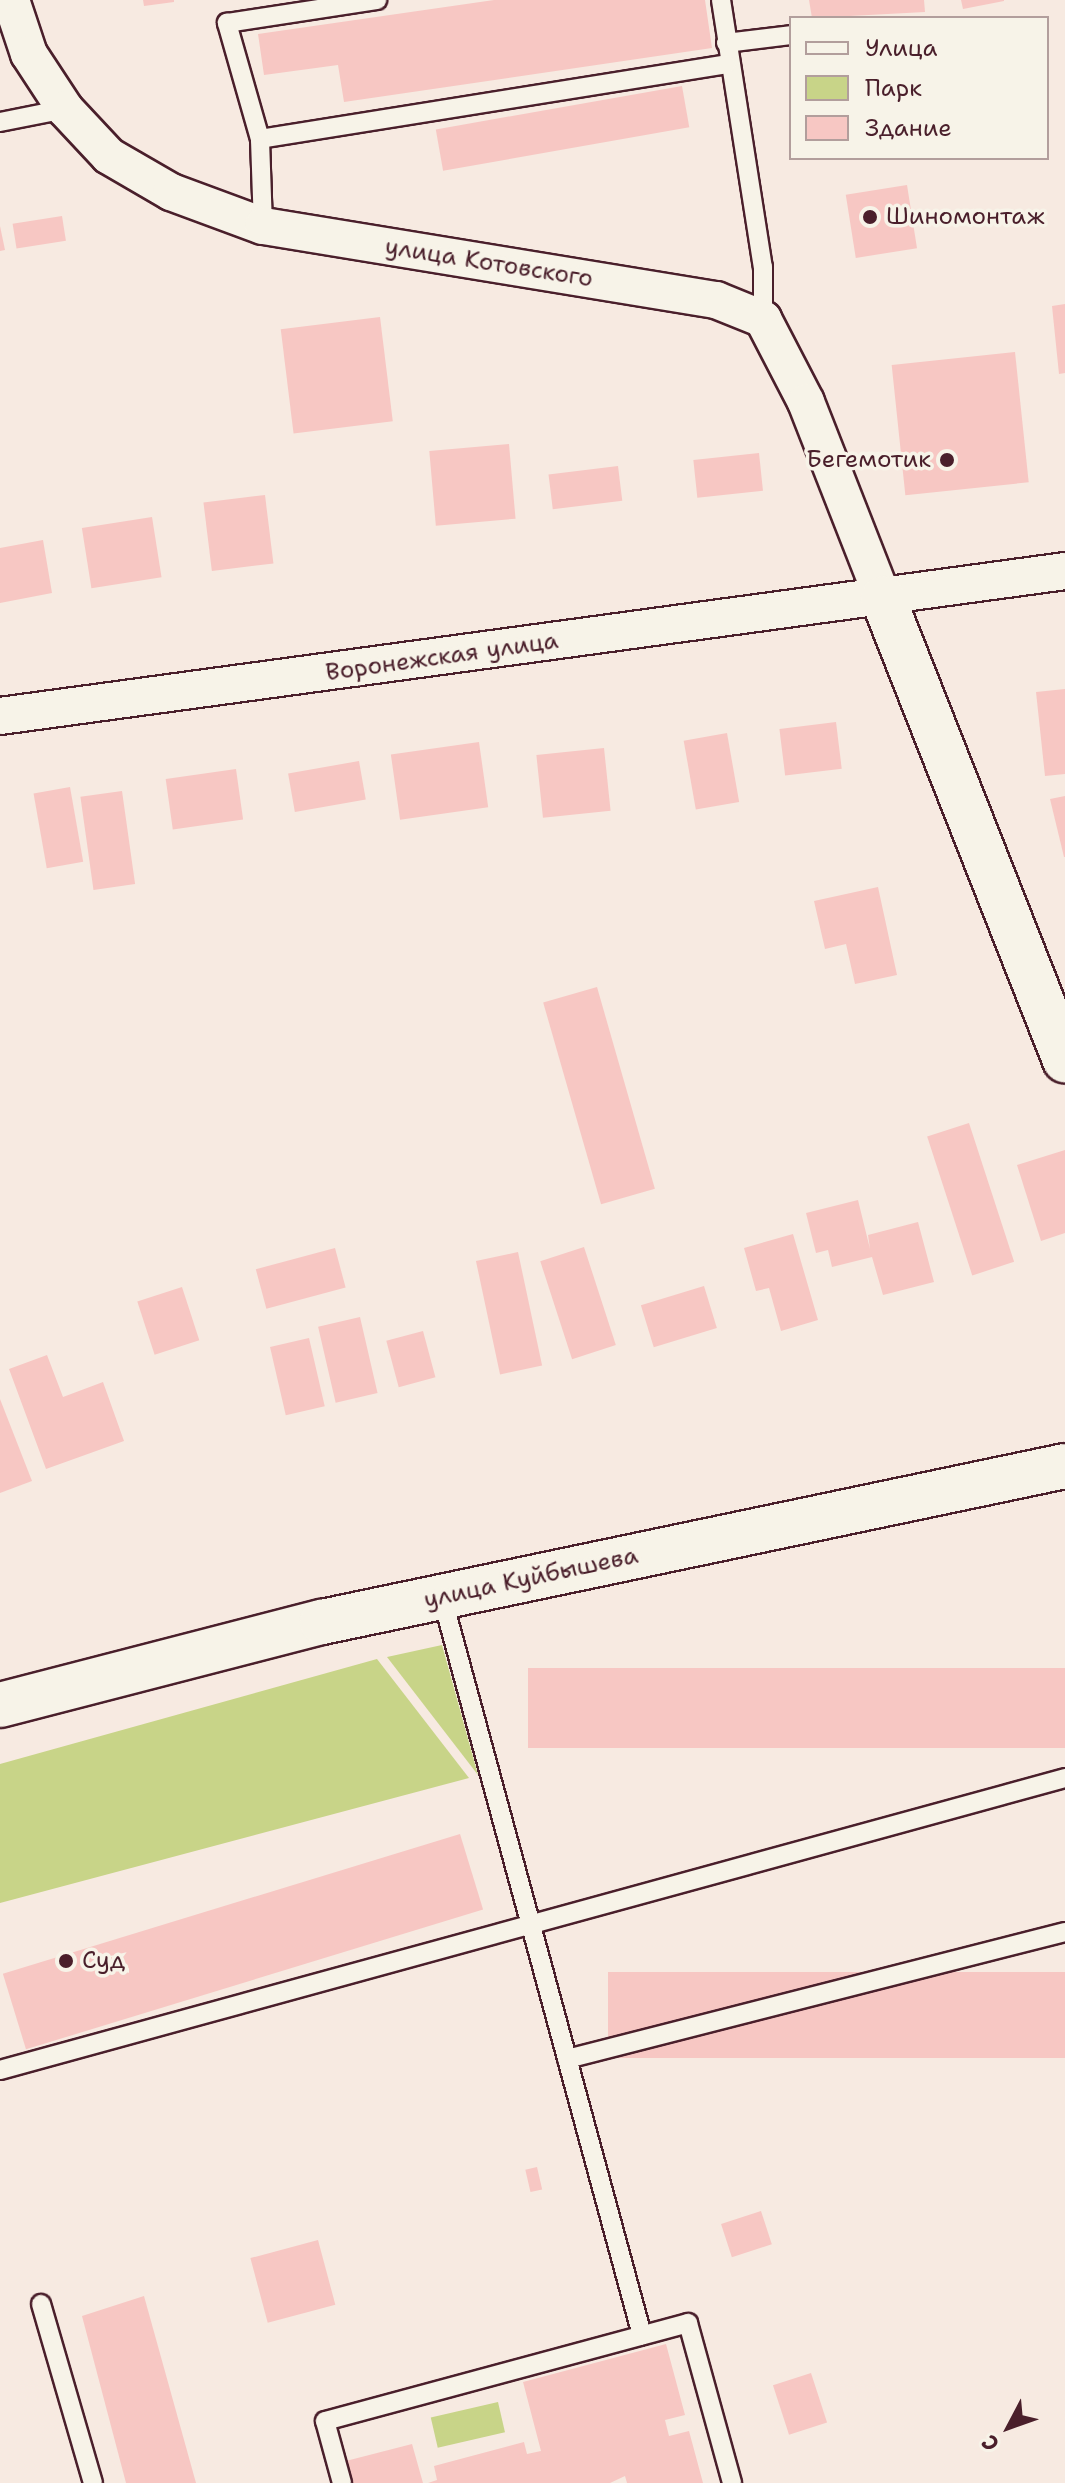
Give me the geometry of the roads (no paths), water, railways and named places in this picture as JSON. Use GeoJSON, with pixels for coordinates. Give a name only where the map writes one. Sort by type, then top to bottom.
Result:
{"type":"FeatureCollection","features":[{"type":"Feature","properties":{"kind":"street","name":"улица Котовского"},"geometry":{"type":"LineString","coordinates":[[11,0],[29,54],[65,109],[109,156],[171,192],[263,226],[716,300],[763,319]]}},
{"type":"Feature","properties":{"kind":"street"},"geometry":{"type":"LineString","coordinates":[[763,319],[806,402],[1065,1061]]}},
{"type":"Feature","properties":{"kind":"street","name":"Воронежская улица"},"geometry":{"type":"LineString","coordinates":[[0,716],[1065,571]]}},
{"type":"Feature","properties":{"kind":"street","name":"улица Куйбышева"},"geometry":{"type":"LineString","coordinates":[[0,1705],[442,1597],[1065,1466]]}},
{"type":"Feature","properties":{"kind":"lane"},"geometry":{"type":"LineString","coordinates":[[263,226],[260,139],[227,23],[377,0]]}},
{"type":"Feature","properties":{"kind":"lane"},"geometry":{"type":"LineString","coordinates":[[721,0],[726,64],[763,267],[763,319]]}},
{"type":"Feature","properties":{"kind":"lane"},"geometry":{"type":"LineString","coordinates":[[726,43],[789,35]]}},
{"type":"Feature","properties":{"kind":"lane"},"geometry":{"type":"LineString","coordinates":[[260,139],[726,64]]}},
{"type":"Feature","properties":{"kind":"lane"},"geometry":{"type":"LineString","coordinates":[[0,122],[65,109]]}},
{"type":"Feature","properties":{"kind":"lane"},"geometry":{"type":"LineString","coordinates":[[442,1597],[642,2335]]}},
{"type":"Feature","properties":{"kind":"lane"},"geometry":{"type":"LineString","coordinates":[[0,2070],[1065,1778]]}},
{"type":"Feature","properties":{"kind":"lane"},"geometry":{"type":"LineString","coordinates":[[567,2059],[1065,1932]]}},
{"type":"Feature","properties":{"kind":"lane"},"geometry":{"type":"LineString","coordinates":[[41,2304],[93,2483]]}},
{"type":"Feature","properties":{"kind":"lane"},"geometry":{"type":"LineString","coordinates":[[342,2483],[325,2421],[688,2323],[732,2483]]}},
{"type":"Feature","properties":{"kind":"place","name":"Шиномонтаж"},"geometry":{"type":"Point","coordinates":[870,217]}},
{"type":"Feature","properties":{"kind":"place","name":"Бегемотик"},"geometry":{"type":"Point","coordinates":[947,460]}},
{"type":"Feature","properties":{"kind":"place","name":"Суд"},"geometry":{"type":"Point","coordinates":[66,1961]}}]}
